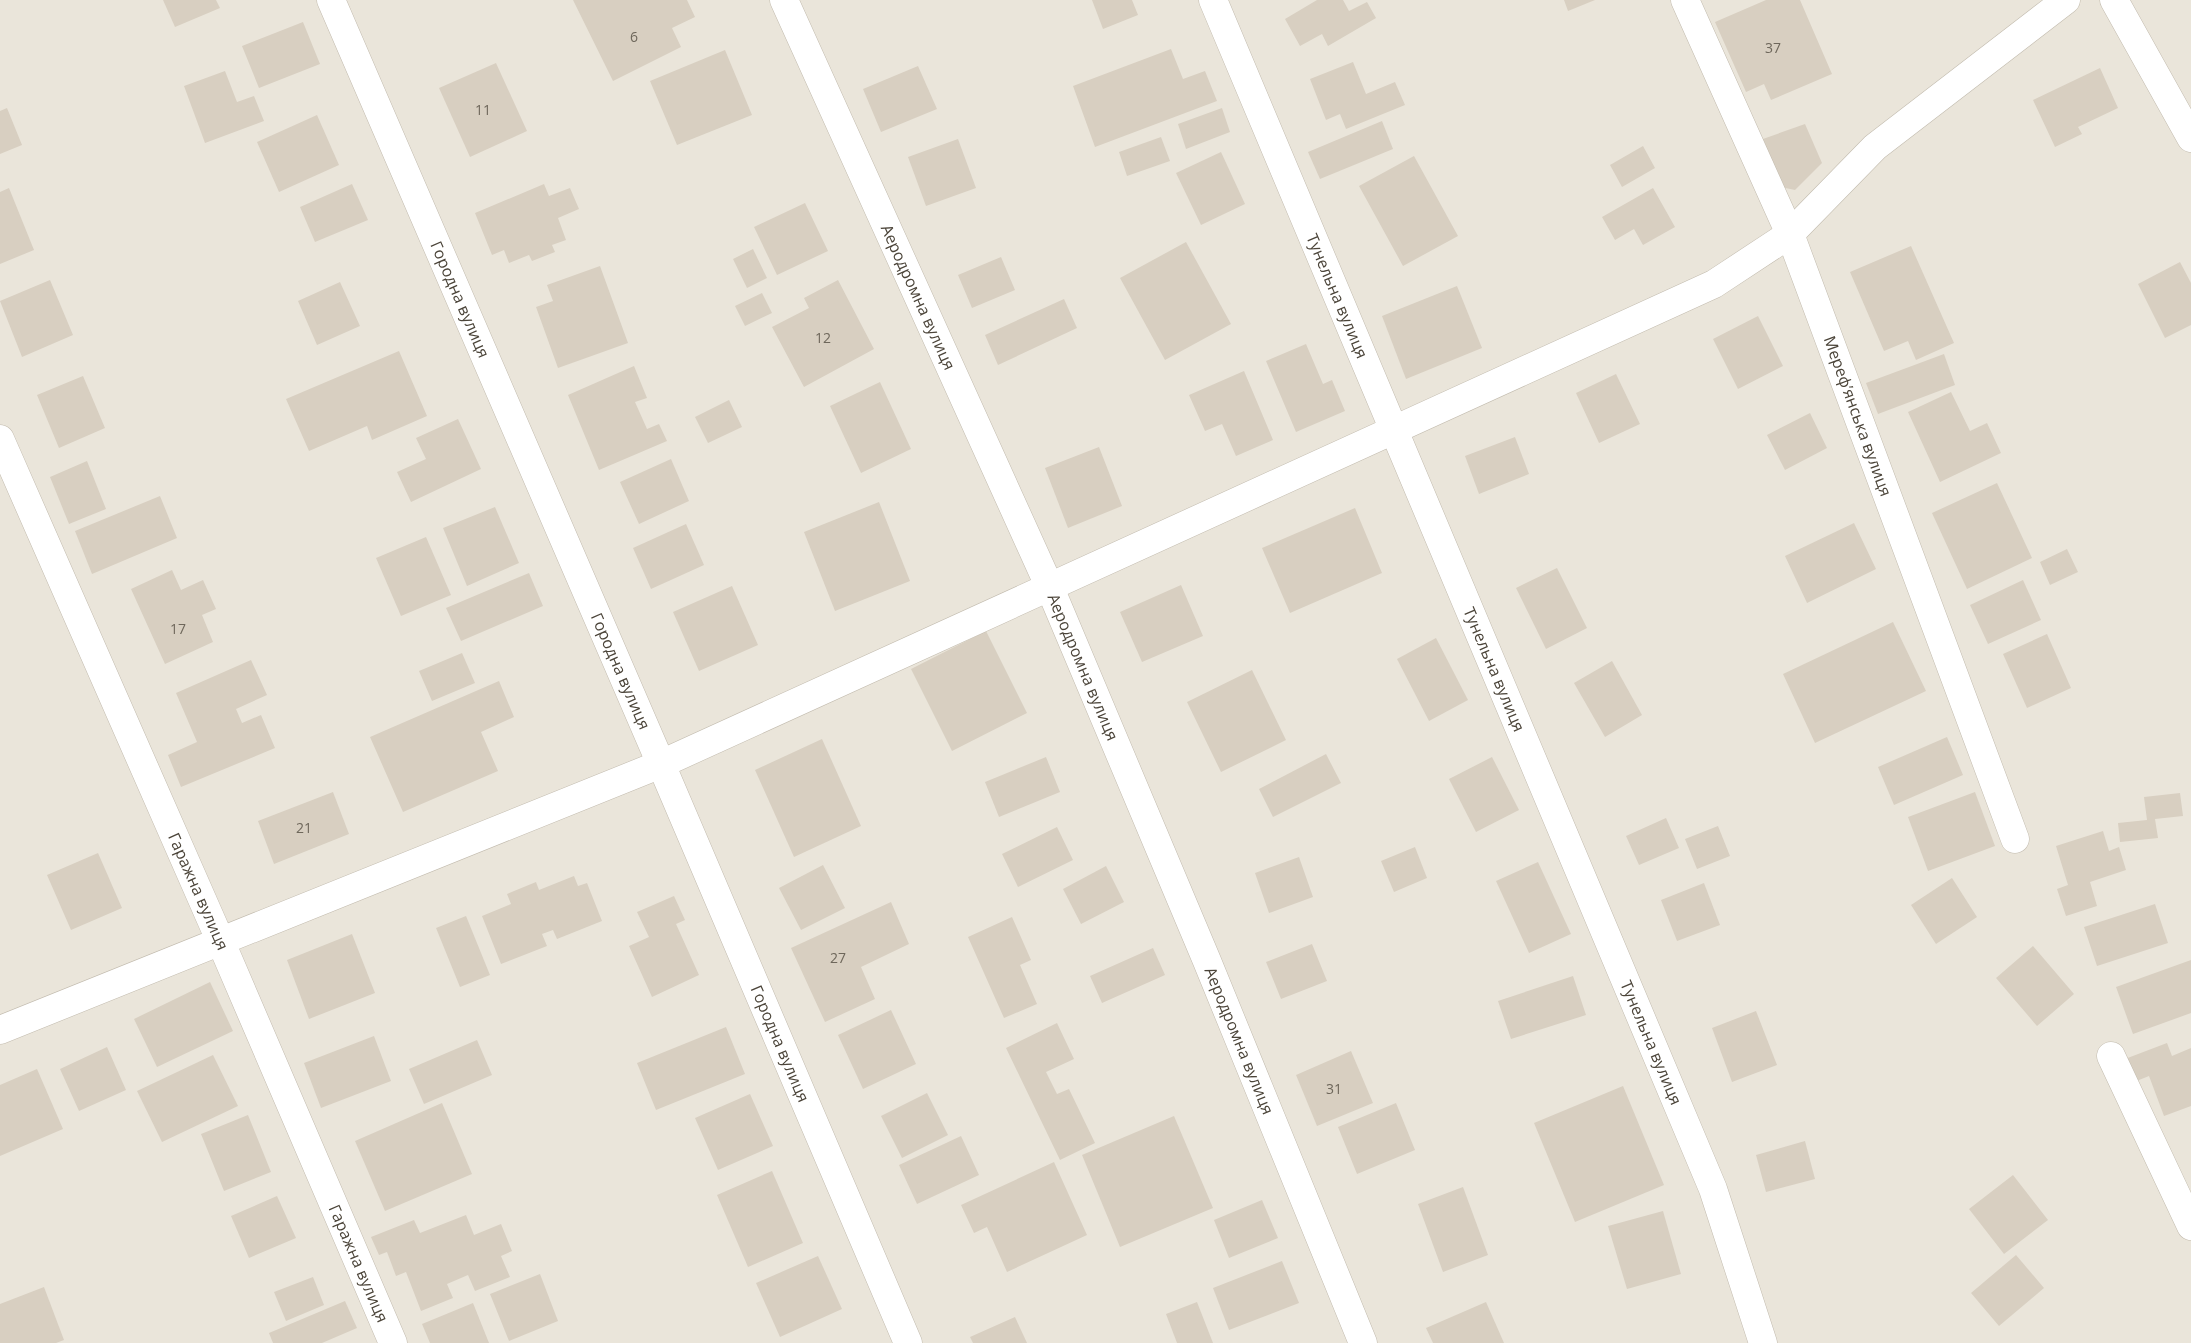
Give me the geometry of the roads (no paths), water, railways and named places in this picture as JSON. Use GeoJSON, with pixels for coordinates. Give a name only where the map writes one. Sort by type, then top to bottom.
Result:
{"type":"FeatureCollection","features":[{"type":"Feature","properties":{"kind":"street","name":"Городна вулиця"},"geometry":{"type":"LineString","coordinates":[[331,0],[661,764],[908,1343]]}},
{"type":"Feature","properties":{"kind":"street","name":"Аеродромна вулиця"},"geometry":{"type":"LineString","coordinates":[[784,0],[1050,588],[1203,952],[1363,1343]]}},
{"type":"Feature","properties":{"kind":"street","name":"Тунельна вулиця"},"geometry":{"type":"LineString","coordinates":[[1213,0],[1713,1189],[1763,1343]]}},
{"type":"Feature","properties":{"kind":"street","name":"Мерефʼянська вулиця"},"geometry":{"type":"LineString","coordinates":[[1685,0],[1790,234],[2016,839]]}},
{"type":"Feature","properties":{"kind":"street"},"geometry":{"type":"LineString","coordinates":[[0,1030],[661,764],[1714,284],[1790,234],[1875,147],[2066,0]]}},
{"type":"Feature","properties":{"kind":"street"},"geometry":{"type":"LineString","coordinates":[[2114,0],[2191,138]]}},
{"type":"Feature","properties":{"kind":"street","name":"Гаражна вулиця"},"geometry":{"type":"LineString","coordinates":[[0,439],[220,940],[394,1343]]}},
{"type":"Feature","properties":{"kind":"street"},"geometry":{"type":"LineString","coordinates":[[2111,1056],[2191,1226]]}}]}
